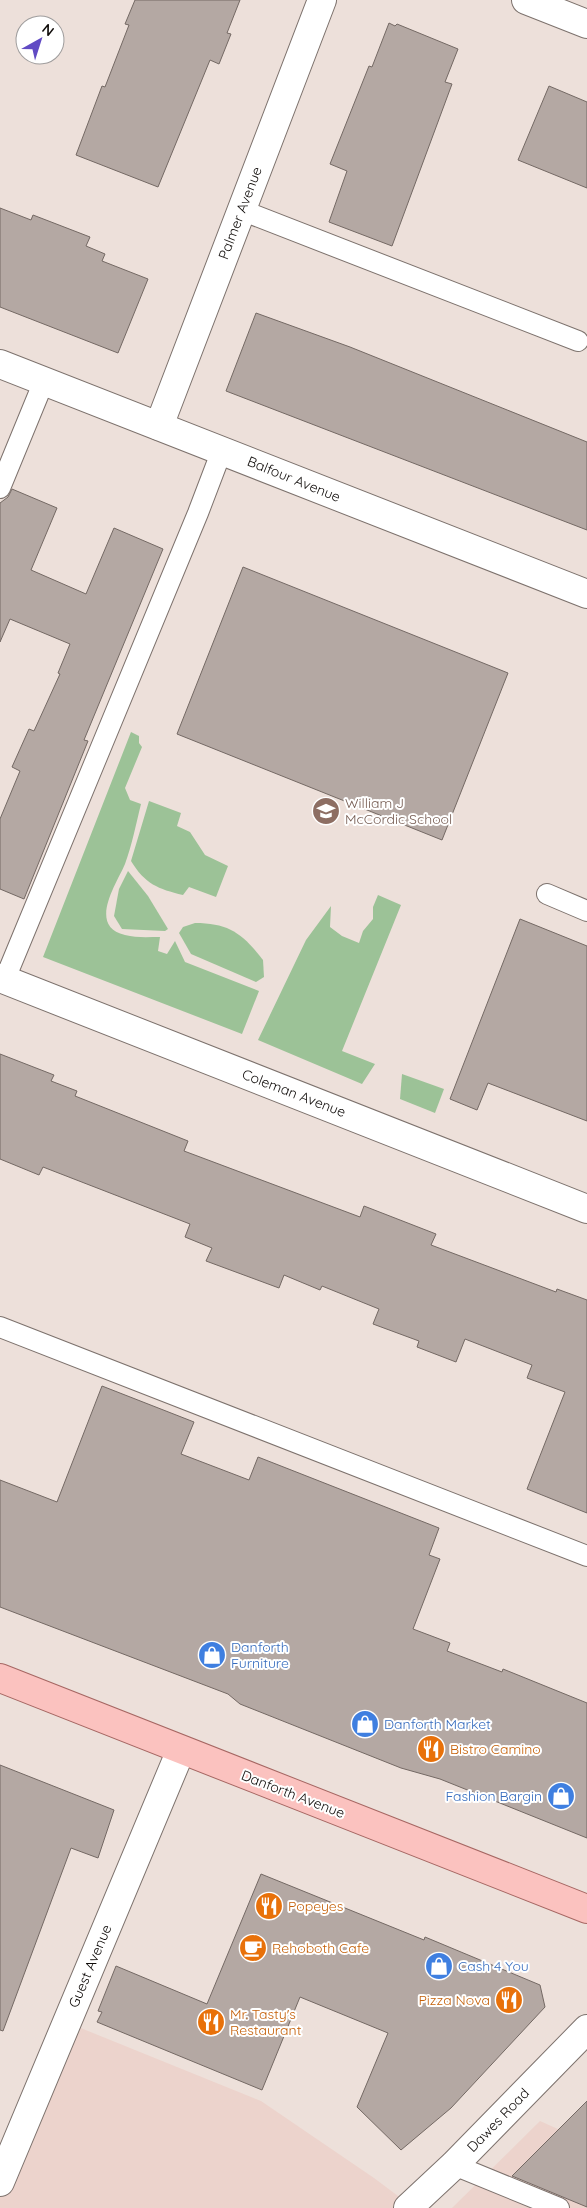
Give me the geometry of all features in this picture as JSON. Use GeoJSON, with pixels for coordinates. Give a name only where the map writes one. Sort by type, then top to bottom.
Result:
{"type":"FeatureCollection","features":[{"type":"Feature","properties":{"kind":"main road","name":"Danforth Avenue"},"geometry":{"type":"LineString","coordinates":[[0,1678],[587,1909]]}},
{"type":"Feature","properties":{"kind":"street","name":"Palmer Avenue"},"geometry":{"type":"LineString","coordinates":[[159,426],[322,0]]}},
{"type":"Feature","properties":{"kind":"street"},"geometry":{"type":"LineString","coordinates":[[526,0],[587,24]]}},
{"type":"Feature","properties":{"kind":"street","name":"Balfour Avenue"},"geometry":{"type":"LineString","coordinates":[[0,364],[587,594]]}},
{"type":"Feature","properties":{"kind":"street","name":"Coleman Avenue"},"geometry":{"type":"LineString","coordinates":[[2,979],[587,1208]]}},
{"type":"Feature","properties":{"kind":"street","name":"Guest Avenue"},"geometry":{"type":"LineString","coordinates":[[0,2182],[180,1750]]}},
{"type":"Feature","properties":{"kind":"street","name":"Dawes Road"},"geometry":{"type":"LineString","coordinates":[[408,2208],[454,2165],[587,2029]]}},
{"type":"Feature","properties":{"kind":"lane"},"geometry":{"type":"LineString","coordinates":[[241,210],[578,342]]}},
{"type":"Feature","properties":{"kind":"lane"},"geometry":{"type":"LineString","coordinates":[[0,488],[44,381]]}},
{"type":"Feature","properties":{"kind":"lane"},"geometry":{"type":"LineString","coordinates":[[2,979],[198,513],[222,450]]}},
{"type":"Feature","properties":{"kind":"lane"},"geometry":{"type":"LineString","coordinates":[[547,894],[587,910]]}},
{"type":"Feature","properties":{"kind":"lane"},"geometry":{"type":"LineString","coordinates":[[0,1327],[587,1556]]}},
{"type":"Feature","properties":{"kind":"lane"},"geometry":{"type":"LineString","coordinates":[[454,2165],[559,2208]]}},
{"type":"Feature","properties":{"kind":"shaded area"},"geometry":{"type":"Polygon","coordinates":[[[56,2018],[261,2101],[374,2178],[414,2208],[0,2208],[0,2155],[56,2018]]]}},
{"type":"Feature","properties":{"kind":"shaded area"},"geometry":{"type":"Polygon","coordinates":[[[540,2121],[587,2142],[587,2208],[452,2208],[540,2121]]]}},
{"type":"Feature","properties":{"kind":"green space"},"geometry":{"type":"Polygon","coordinates":[[[131,732],[139,736],[139,743],[142,747],[125,788],[130,800],[141,804],[125,864],[111,892],[106,914],[108,923],[114,930],[125,935],[160,937],[158,951],[167,954],[175,941],[185,962],[259,991],[242,1034],[43,957],[131,732]]]}},
{"type":"Feature","properties":{"kind":"green space"},"geometry":{"type":"Polygon","coordinates":[[[149,801],[181,813],[177,826],[190,832],[205,855],[228,866],[216,897],[189,887],[183,895],[159,888],[136,869],[131,861],[149,801]]]}},
{"type":"Feature","properties":{"kind":"green space"},"geometry":{"type":"Polygon","coordinates":[[[128,871],[148,896],[168,929],[165,931],[122,929],[114,916],[119,889],[128,871]]]}},
{"type":"Feature","properties":{"kind":"green space"},"geometry":{"type":"Polygon","coordinates":[[[378,895],[401,905],[342,1051],[375,1064],[362,1084],[258,1040],[306,940],[331,906],[330,927],[342,936],[359,943],[363,931],[373,919],[373,907],[378,895]]]}},
{"type":"Feature","properties":{"kind":"green space"},"geometry":{"type":"Polygon","coordinates":[[[195,923],[217,925],[242,937],[263,960],[264,977],[256,982],[191,954],[179,933],[183,927],[195,923]]]}},
{"type":"Feature","properties":{"kind":"green space"},"geometry":{"type":"Polygon","coordinates":[[[402,1074],[444,1089],[435,1113],[400,1099],[402,1074]]]}},
{"type":"Feature","properties":{"kind":"building"},"geometry":{"type":"Polygon","coordinates":[[[135,0],[240,0],[227,33],[231,34],[219,64],[210,60],[158,187],[76,155],[102,86],[105,87],[129,25],[125,24],[135,0]]]}},
{"type":"Feature","properties":{"kind":"building"},"geometry":{"type":"Polygon","coordinates":[[[389,23],[395,26],[397,24],[458,49],[445,82],[452,84],[392,246],[329,222],[347,171],[330,164],[369,66],[372,67],[389,23]]]}},
{"type":"Feature","properties":{"kind":"building"},"geometry":{"type":"Polygon","coordinates":[[[549,86],[587,102],[587,188],[518,160],[549,86]]]}},
{"type":"Feature","properties":{"kind":"building"},"geometry":{"type":"Polygon","coordinates":[[[0,208],[31,220],[33,215],[90,237],[86,246],[105,254],[102,261],[148,279],[118,353],[0,307],[0,208]]]}},
{"type":"Feature","properties":{"kind":"building"},"geometry":{"type":"Polygon","coordinates":[[[256,313],[350,347],[587,442],[587,530],[226,391],[256,313]]]}},
{"type":"Feature","properties":{"kind":"building"},"geometry":{"type":"Polygon","coordinates":[[[12,489],[57,508],[31,570],[86,594],[114,528],[163,549],[84,740],[88,741],[24,899],[0,889],[0,819],[20,771],[12,767],[29,729],[34,731],[60,674],[58,673],[70,644],[10,619],[0,642],[0,503],[8,497],[12,489]]]}},
{"type":"Feature","properties":{"kind":"building"},"geometry":{"type":"Polygon","coordinates":[[[243,567],[508,673],[442,840],[177,734],[243,567]]]}},
{"type":"Feature","properties":{"kind":"building"},"geometry":{"type":"Polygon","coordinates":[[[520,919],[587,946],[587,1121],[488,1083],[477,1110],[450,1099],[520,919]]]}},
{"type":"Feature","properties":{"kind":"building"},"geometry":{"type":"Polygon","coordinates":[[[0,1054],[54,1075],[51,1081],[77,1091],[75,1096],[188,1141],[184,1151],[360,1217],[364,1206],[436,1234],[431,1245],[556,1292],[557,1289],[587,1300],[587,1513],[527,1489],[565,1392],[527,1378],[532,1365],[465,1339],[456,1362],[417,1347],[419,1341],[373,1324],[379,1309],[322,1286],[320,1290],[284,1275],[279,1288],[206,1261],[212,1248],[185,1237],[190,1224],[43,1167],[39,1175],[0,1159],[0,1054]]]}},
{"type":"Feature","properties":{"kind":"building"},"geometry":{"type":"Polygon","coordinates":[[[102,1386],[194,1422],[181,1454],[249,1480],[258,1457],[439,1528],[429,1555],[440,1559],[413,1629],[450,1643],[447,1651],[502,1672],[503,1669],[587,1703],[587,1838],[440,1779],[401,1768],[240,1704],[228,1694],[0,1607],[0,1480],[57,1502],[102,1386]]]}},
{"type":"Feature","properties":{"kind":"building"},"geometry":{"type":"Polygon","coordinates":[[[0,1765],[114,1810],[98,1858],[71,1848],[3,2031],[0,2030],[0,1765]]]}},
{"type":"Feature","properties":{"kind":"building"},"geometry":{"type":"Polygon","coordinates":[[[261,1874],[424,1940],[425,1937],[540,1985],[545,2007],[451,2108],[401,2150],[357,2107],[388,2033],[300,1997],[262,2090],[97,2022],[102,2012],[98,2011],[116,1966],[207,2004],[261,1874]]]}},
{"type":"Feature","properties":{"kind":"building"},"geometry":{"type":"Polygon","coordinates":[[[587,2101],[587,2207],[512,2176],[587,2101]]]}},
{"type":"Feature","properties":{"kind":"place","name":"William J McCordic School"},"geometry":{"type":"Point","coordinates":[326,811]}},
{"type":"Feature","properties":{"kind":"place","name":"Danforth Furniture"},"geometry":{"type":"Point","coordinates":[212,1655]}},
{"type":"Feature","properties":{"kind":"place","name":"Danforth Market"},"geometry":{"type":"Point","coordinates":[365,1724]}},
{"type":"Feature","properties":{"kind":"place","name":"Bistro Camino"},"geometry":{"type":"Point","coordinates":[431,1749]}},
{"type":"Feature","properties":{"kind":"place","name":"Fashion Bargin"},"geometry":{"type":"Point","coordinates":[561,1796]}},
{"type":"Feature","properties":{"kind":"place","name":"Popeyes"},"geometry":{"type":"Point","coordinates":[269,1906]}},
{"type":"Feature","properties":{"kind":"place","name":"Rehoboth Cafe"},"geometry":{"type":"Point","coordinates":[253,1948]}},
{"type":"Feature","properties":{"kind":"place","name":"Cash 4 You"},"geometry":{"type":"Point","coordinates":[439,1966]}},
{"type":"Feature","properties":{"kind":"place","name":"Pizza Nova"},"geometry":{"type":"Point","coordinates":[509,2000]}},
{"type":"Feature","properties":{"kind":"place","name":"Mr. Tasty's Restaurant"},"geometry":{"type":"Point","coordinates":[211,2022]}}]}
